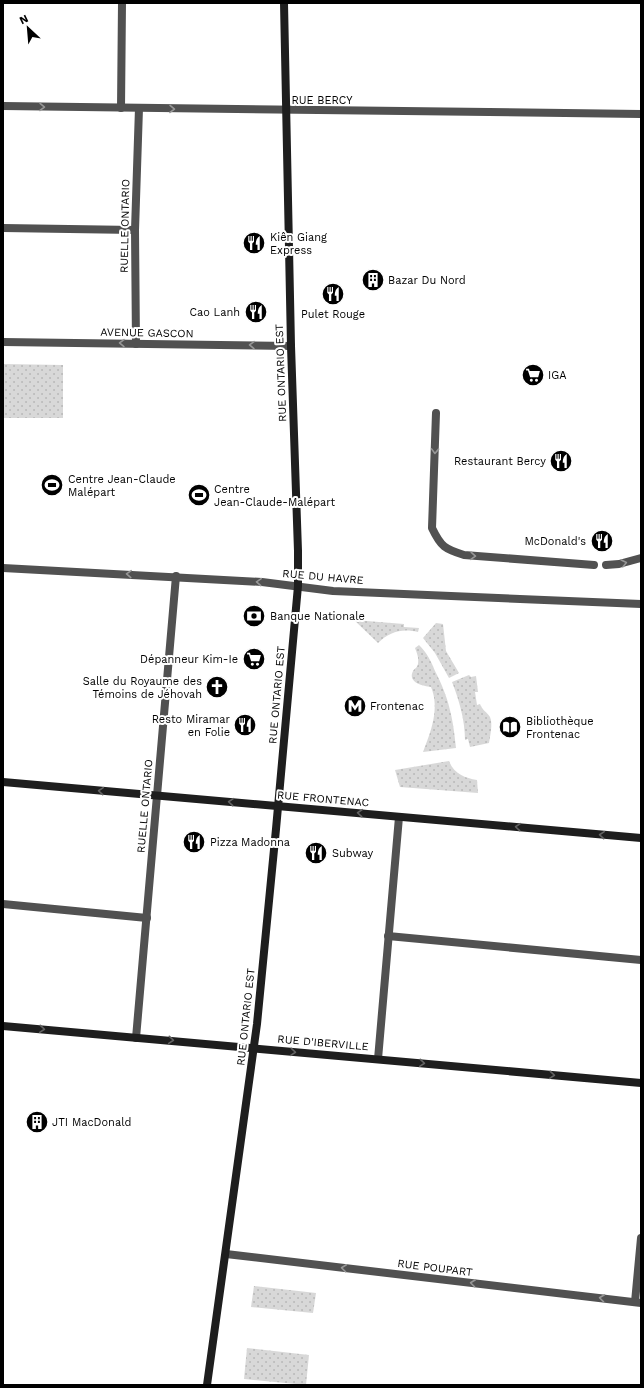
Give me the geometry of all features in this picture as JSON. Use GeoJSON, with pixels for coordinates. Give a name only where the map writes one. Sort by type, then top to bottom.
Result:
{"type":"FeatureCollection","features":[{"type":"Feature","properties":{"kind":"main road","name":"RUE ONTARIO EST"},"geometry":{"type":"LineString","coordinates":[[207,1385],[254,1048],[298,586],[298,543],[291,346],[284,3]]}},
{"type":"Feature","properties":{"kind":"main road","name":"RUE FRONTENAC"},"geometry":{"type":"LineString","coordinates":[[3,782],[641,838]]}},
{"type":"Feature","properties":{"kind":"main road","name":"RUE D'IBERVILLE"},"geometry":{"type":"LineString","coordinates":[[3,1026],[641,1082]]}},
{"type":"Feature","properties":{"kind":"street"},"geometry":{"type":"LineString","coordinates":[[121,108],[122,3]]}},
{"type":"Feature","properties":{"kind":"street","name":"RUE BERCY"},"geometry":{"type":"LineString","coordinates":[[3,106],[286,111],[641,114]]}},
{"type":"Feature","properties":{"kind":"street","name":"RUELLE ONTARIO"},"geometry":{"type":"LineString","coordinates":[[136,344],[136,230],[139,108]]}},
{"type":"Feature","properties":{"kind":"street"},"geometry":{"type":"LineString","coordinates":[[3,228],[136,230]]}},
{"type":"Feature","properties":{"kind":"street","name":"AVENUE GASCON"},"geometry":{"type":"LineString","coordinates":[[3,342],[291,346]]}},
{"type":"Feature","properties":{"kind":"street"},"geometry":{"type":"LineString","coordinates":[[436,412],[432,528],[438,539],[447,550],[464,555],[594,564]]}},
{"type":"Feature","properties":{"kind":"street"},"geometry":{"type":"LineString","coordinates":[[606,565],[619,564],[641,558]]}},
{"type":"Feature","properties":{"kind":"street","name":"RUE DU HAVRE"},"geometry":{"type":"LineString","coordinates":[[3,568],[176,576],[262,582],[333,591],[641,604]]}},
{"type":"Feature","properties":{"kind":"street","name":"RUELLE ONTARIO"},"geometry":{"type":"LineString","coordinates":[[136,1038],[176,576]]}},
{"type":"Feature","properties":{"kind":"street"},"geometry":{"type":"LineString","coordinates":[[378,1059],[399,817]]}},
{"type":"Feature","properties":{"kind":"street"},"geometry":{"type":"LineString","coordinates":[[3,904],[147,918]]}},
{"type":"Feature","properties":{"kind":"street"},"geometry":{"type":"LineString","coordinates":[[388,936],[641,960]]}},
{"type":"Feature","properties":{"kind":"street"},"geometry":{"type":"LineString","coordinates":[[638,1302],[641,1238]]}},
{"type":"Feature","properties":{"kind":"street","name":"RUE POUPART"},"geometry":{"type":"LineString","coordinates":[[226,1254],[638,1302]]}},
{"type":"Feature","properties":{"kind":"shaded area"},"geometry":{"type":"Polygon","coordinates":[[[3,364],[63,365],[63,418],[3,418],[3,364]]]}},
{"type":"Feature","properties":{"kind":"shaded area"},"geometry":{"type":"Polygon","coordinates":[[[354,620],[404,624],[404,627],[419,628],[418,632],[407,630],[396,632],[382,639],[378,643],[354,620]]]}},
{"type":"Feature","properties":{"kind":"shaded area"},"geometry":{"type":"Polygon","coordinates":[[[436,623],[443,624],[446,651],[459,673],[449,678],[435,653],[423,638],[436,623]]]}},
{"type":"Feature","properties":{"kind":"shaded area"},"geometry":{"type":"Polygon","coordinates":[[[419,645],[430,660],[444,690],[452,718],[456,748],[423,752],[435,712],[435,703],[431,687],[417,683],[412,678],[413,671],[418,664],[418,656],[415,648],[419,645]]]}},
{"type":"Feature","properties":{"kind":"shaded area"},"geometry":{"type":"Polygon","coordinates":[[[469,675],[471,677],[476,676],[478,692],[475,692],[477,705],[480,704],[490,717],[491,723],[489,743],[470,747],[468,739],[465,740],[461,710],[452,682],[469,675]]]}},
{"type":"Feature","properties":{"kind":"shaded area"},"geometry":{"type":"Polygon","coordinates":[[[449,761],[460,775],[477,780],[478,793],[400,787],[395,770],[449,761]]]}},
{"type":"Feature","properties":{"kind":"shaded area"},"geometry":{"type":"Polygon","coordinates":[[[254,1286],[316,1293],[313,1313],[251,1307],[254,1286]]]}},
{"type":"Feature","properties":{"kind":"shaded area"},"geometry":{"type":"Polygon","coordinates":[[[247,1348],[309,1355],[306,1385],[244,1379],[247,1348]]]}},
{"type":"Feature","properties":{"kind":"place","name":"Kiên Giang Express"},"geometry":{"type":"Point","coordinates":[254,243]}},
{"type":"Feature","properties":{"kind":"place","name":"Bazar Du Nord"},"geometry":{"type":"Point","coordinates":[373,280]}},
{"type":"Feature","properties":{"kind":"place","name":"Pulet Rouge"},"geometry":{"type":"Point","coordinates":[333,294]}},
{"type":"Feature","properties":{"kind":"place","name":"Cao Lanh"},"geometry":{"type":"Point","coordinates":[256,312]}},
{"type":"Feature","properties":{"kind":"place","name":"IGA"},"geometry":{"type":"Point","coordinates":[533,375]}},
{"type":"Feature","properties":{"kind":"place","name":"Restaurant Bercy"},"geometry":{"type":"Point","coordinates":[561,461]}},
{"type":"Feature","properties":{"kind":"place","name":"Centre Jean-Claude Malépart"},"geometry":{"type":"Point","coordinates":[52,485]}},
{"type":"Feature","properties":{"kind":"place","name":"Centre Jean-Claude-Malépart"},"geometry":{"type":"Point","coordinates":[199,495]}},
{"type":"Feature","properties":{"kind":"place","name":"McDonald's"},"geometry":{"type":"Point","coordinates":[602,541]}},
{"type":"Feature","properties":{"kind":"place","name":"Banque Nationale"},"geometry":{"type":"Point","coordinates":[254,616]}},
{"type":"Feature","properties":{"kind":"place","name":"Dépanneur Kim-Ie"},"geometry":{"type":"Point","coordinates":[254,659]}},
{"type":"Feature","properties":{"kind":"place","name":"Salle du Royaume des Témoins de Jéhovah"},"geometry":{"type":"Point","coordinates":[217,687]}},
{"type":"Feature","properties":{"kind":"place","name":"Frontenac"},"geometry":{"type":"Point","coordinates":[355,706]}},
{"type":"Feature","properties":{"kind":"place","name":"Resto Miramar en Folie"},"geometry":{"type":"Point","coordinates":[245,725]}},
{"type":"Feature","properties":{"kind":"place","name":"Bibliothèque Frontenac"},"geometry":{"type":"Point","coordinates":[510,727]}},
{"type":"Feature","properties":{"kind":"place","name":"Pizza Madonna"},"geometry":{"type":"Point","coordinates":[194,842]}},
{"type":"Feature","properties":{"kind":"place","name":"Subway"},"geometry":{"type":"Point","coordinates":[316,853]}},
{"type":"Feature","properties":{"kind":"place","name":"JTI MacDonald"},"geometry":{"type":"Point","coordinates":[37,1122]}}]}
